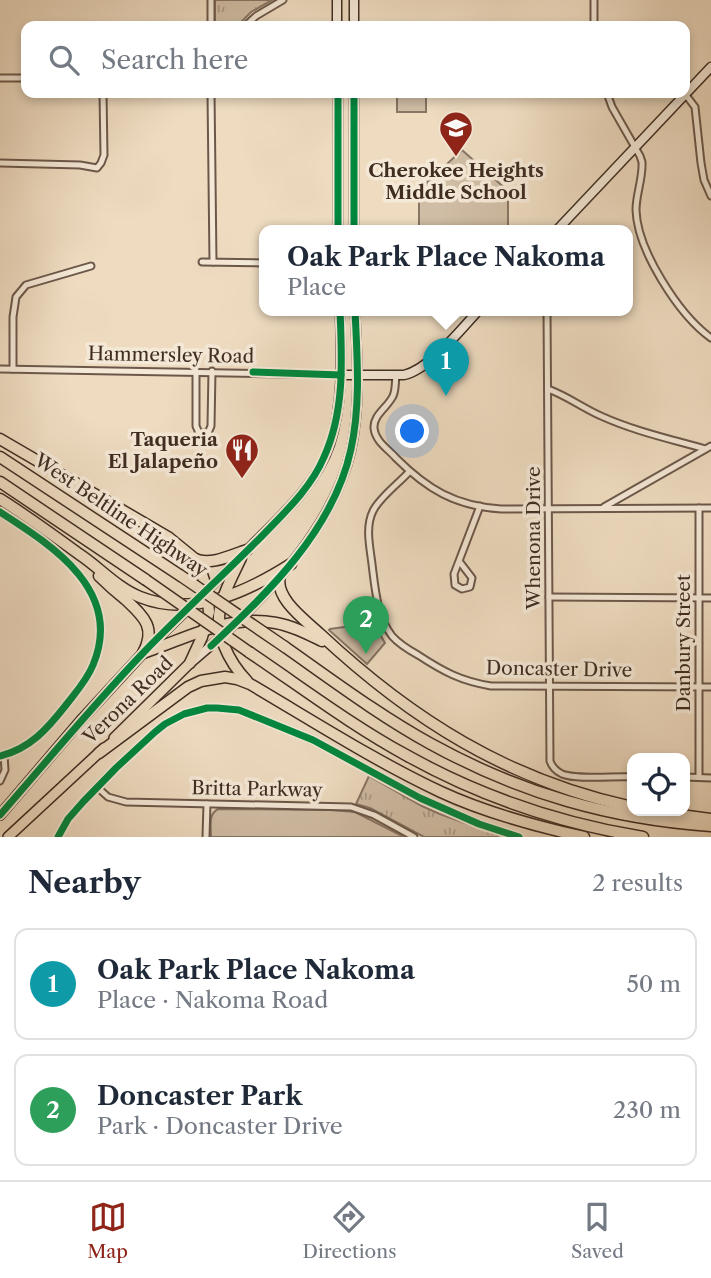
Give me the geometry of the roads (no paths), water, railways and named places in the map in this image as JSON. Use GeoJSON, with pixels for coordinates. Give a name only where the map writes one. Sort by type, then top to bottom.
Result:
{"type":"FeatureCollection","features":[{"type":"Feature","properties":{"kind":"highway"},"geometry":{"type":"LineString","coordinates":[[0,439],[168,537],[195,559],[210,562],[244,554]]}},
{"type":"Feature","properties":{"kind":"highway","name":"West Beltline Highway"},"geometry":{"type":"LineString","coordinates":[[0,457],[181,576],[374,709],[449,754],[504,779],[598,810],[711,826]]}},
{"type":"Feature","properties":{"kind":"highway","name":"West Beltline Highway"},"geometry":{"type":"LineString","coordinates":[[0,482],[377,738],[449,777],[498,799],[553,818],[643,837]]}},
{"type":"Feature","properties":{"kind":"highway"},"geometry":{"type":"LineString","coordinates":[[0,499],[128,592],[160,603],[192,604],[223,598],[251,588],[290,564]]}},
{"type":"Feature","properties":{"kind":"highway"},"geometry":{"type":"LineString","coordinates":[[71,549],[142,615],[149,633],[143,653]]}},
{"type":"Feature","properties":{"kind":"highway"},"geometry":{"type":"LineString","coordinates":[[244,554],[220,606],[219,625],[230,659],[250,684]]}},
{"type":"Feature","properties":{"kind":"highway"},"geometry":{"type":"LineString","coordinates":[[190,663],[205,629],[209,612],[208,590],[195,559]]}},
{"type":"Feature","properties":{"kind":"highway"},"geometry":{"type":"LineString","coordinates":[[280,576],[279,587],[282,595],[295,611],[395,697],[461,742],[565,788],[627,806]]}},
{"type":"Feature","properties":{"kind":"highway"},"geometry":{"type":"LineString","coordinates":[[143,653],[205,629],[252,621],[276,622],[334,646]]}},
{"type":"Feature","properties":{"kind":"highway","name":"Verona Road"},"geometry":{"type":"LineString","coordinates":[[0,816],[143,653]]}},
{"type":"Feature","properties":{"kind":"highway","name":"Verona Road"},"geometry":{"type":"LineString","coordinates":[[8,837],[99,753],[190,663]]}},
{"type":"Feature","properties":{"kind":"highway"},"geometry":{"type":"LineString","coordinates":[[99,753],[188,687],[209,678],[237,679],[441,792],[506,817],[584,837]]}},
{"type":"Feature","properties":{"kind":"highway"},"geometry":{"type":"LineString","coordinates":[[688,816],[711,819]]}},
{"type":"Feature","properties":{"kind":"main road"},"geometry":{"type":"LineString","coordinates":[[337,0],[337,21]]}},
{"type":"Feature","properties":{"kind":"main road"},"geometry":{"type":"LineString","coordinates":[[354,0],[354,21]]}},
{"type":"Feature","properties":{"kind":"main road"},"geometry":{"type":"LineString","coordinates":[[690,89],[711,67]]}},
{"type":"Feature","properties":{"kind":"main road"},"geometry":{"type":"LineString","coordinates":[[338,98],[338,225]]}},
{"type":"Feature","properties":{"kind":"main road"},"geometry":{"type":"LineString","coordinates":[[354,98],[354,225]]}},
{"type":"Feature","properties":{"kind":"main road"},"geometry":{"type":"LineString","coordinates":[[562,225],[681,98]]}},
{"type":"Feature","properties":{"kind":"main road","name":"Verona Road"},"geometry":{"type":"LineString","coordinates":[[143,653],[293,504],[319,468],[335,426],[341,374],[340,316]]}},
{"type":"Feature","properties":{"kind":"main road","name":"Verona Road"},"geometry":{"type":"LineString","coordinates":[[190,663],[236,622],[280,576],[315,531],[329,507],[343,477],[355,427],[355,316]]}},
{"type":"Feature","properties":{"kind":"main road"},"geometry":{"type":"LineString","coordinates":[[341,374],[404,375],[419,369],[474,316]]}},
{"type":"Feature","properties":{"kind":"street"},"geometry":{"type":"LineString","coordinates":[[211,0],[211,21]]}},
{"type":"Feature","properties":{"kind":"street"},"geometry":{"type":"LineString","coordinates":[[250,21],[283,0]]}},
{"type":"Feature","properties":{"kind":"street"},"geometry":{"type":"LineString","coordinates":[[594,0],[594,21]]}},
{"type":"Feature","properties":{"kind":"street"},"geometry":{"type":"LineString","coordinates":[[0,78],[21,78]]}},
{"type":"Feature","properties":{"kind":"street"},"geometry":{"type":"LineString","coordinates":[[0,163],[80,165],[97,168],[104,155],[103,98]]}},
{"type":"Feature","properties":{"kind":"street"},"geometry":{"type":"LineString","coordinates":[[211,98],[213,262]]}},
{"type":"Feature","properties":{"kind":"street"},"geometry":{"type":"LineString","coordinates":[[609,98],[642,162],[636,210],[643,243],[655,269],[681,307],[711,338]]}},
{"type":"Feature","properties":{"kind":"street"},"geometry":{"type":"LineString","coordinates":[[688,98],[695,107],[703,172],[711,196]]}},
{"type":"Feature","properties":{"kind":"street"},"geometry":{"type":"LineString","coordinates":[[202,262],[259,263]]}},
{"type":"Feature","properties":{"kind":"street"},"geometry":{"type":"LineString","coordinates":[[13,369],[12,317],[16,297],[26,285],[91,266]]}},
{"type":"Feature","properties":{"kind":"street","name":"Whenona Drive"},"geometry":{"type":"LineString","coordinates":[[547,316],[551,765],[561,774],[627,777]]}},
{"type":"Feature","properties":{"kind":"street","name":"Hammersley Road"},"geometry":{"type":"LineString","coordinates":[[0,369],[341,374]]}},
{"type":"Feature","properties":{"kind":"street"},"geometry":{"type":"LineString","coordinates":[[196,371],[196,426],[199,433],[204,434],[208,433],[212,426],[212,372]]}},
{"type":"Feature","properties":{"kind":"street"},"geometry":{"type":"LineString","coordinates":[[396,375],[395,393],[373,426],[378,439],[409,472],[444,495],[469,504],[500,509],[711,509]]}},
{"type":"Feature","properties":{"kind":"street"},"geometry":{"type":"LineString","coordinates":[[548,389],[612,421],[708,447]]}},
{"type":"Feature","properties":{"kind":"street"},"geometry":{"type":"LineString","coordinates":[[602,508],[708,447]]}},
{"type":"Feature","properties":{"kind":"street","name":"Doncaster Drive"},"geometry":{"type":"LineString","coordinates":[[409,472],[376,506],[368,527],[383,619],[393,636],[407,648],[445,672],[470,682],[491,686],[711,687]]}},
{"type":"Feature","properties":{"kind":"street"},"geometry":{"type":"LineString","coordinates":[[459,561],[472,578],[472,583],[466,589],[458,588],[454,582],[454,574],[480,506]]}},
{"type":"Feature","properties":{"kind":"street","name":"Danbury Street"},"geometry":{"type":"LineString","coordinates":[[699,508],[699,778]]}},
{"type":"Feature","properties":{"kind":"street"},"geometry":{"type":"LineString","coordinates":[[0,512],[47,544],[81,576],[94,596],[101,628],[94,664],[85,680],[41,735],[2,755],[5,770],[0,780]]}},
{"type":"Feature","properties":{"kind":"street"},"geometry":{"type":"LineString","coordinates":[[549,597],[711,598]]}},
{"type":"Feature","properties":{"kind":"street"},"geometry":{"type":"LineString","coordinates":[[58,837],[68,819],[97,787],[147,739],[184,714],[207,708],[228,708],[313,740],[420,798],[479,824],[519,837]]}},
{"type":"Feature","properties":{"kind":"street"},"geometry":{"type":"LineString","coordinates":[[690,777],[711,778]]}},
{"type":"Feature","properties":{"kind":"street","name":"Britta Parkway"},"geometry":{"type":"LineString","coordinates":[[97,787],[108,797],[126,802],[351,807],[374,815],[414,837]]}},
{"type":"Feature","properties":{"kind":"street"},"geometry":{"type":"LineString","coordinates":[[206,837],[207,804]]}},
{"type":"Feature","properties":{"kind":"place","name":"Cherokee Heights Middle School"},"geometry":{"type":"Point","coordinates":[456,158]}},
{"type":"Feature","properties":{"kind":"place","name":"Oak Park Place Nakoma"},"geometry":{"type":"Point","coordinates":[446,396]}},
{"type":"Feature","properties":{"kind":"place","name":"Taqueria El Jalapeño"},"geometry":{"type":"Point","coordinates":[242,480]}},
{"type":"Feature","properties":{"kind":"place","name":"Doncaster Park"},"geometry":{"type":"Point","coordinates":[366,654]}}]}
